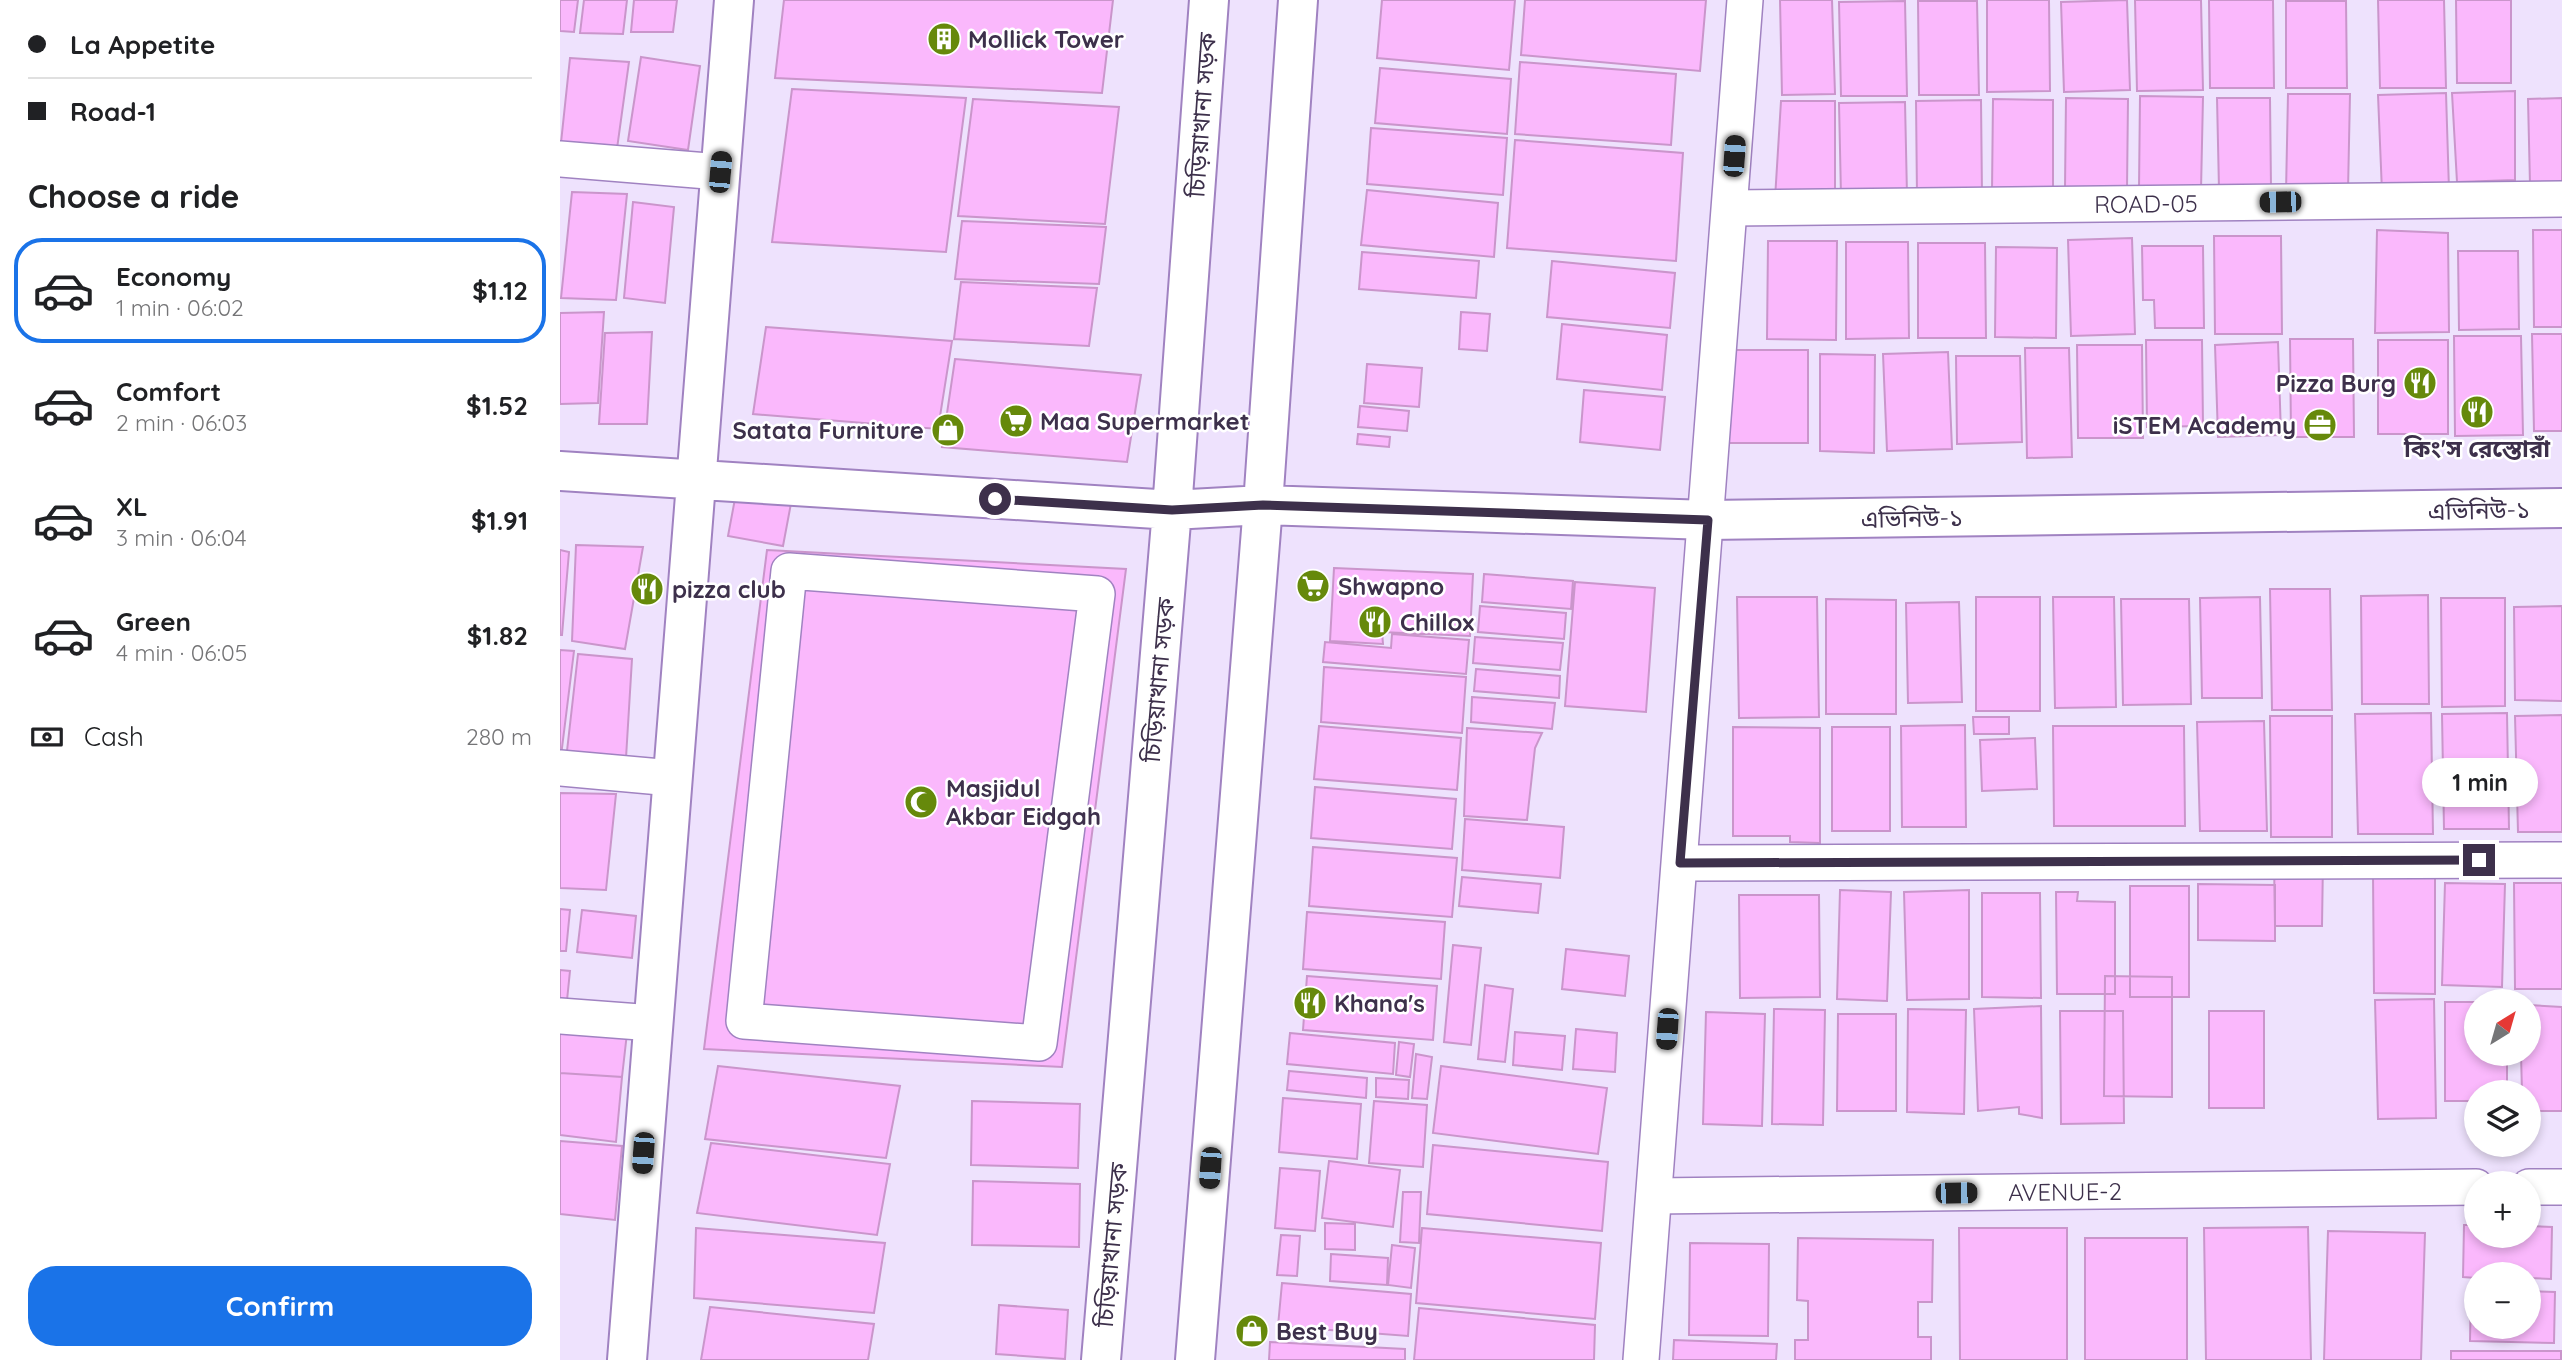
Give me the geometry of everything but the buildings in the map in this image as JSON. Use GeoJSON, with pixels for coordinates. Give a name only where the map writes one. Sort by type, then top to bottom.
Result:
{"type":"FeatureCollection","features":[{"type":"Feature","properties":{"kind":"street"},"geometry":{"type":"LineString","coordinates":[[627,1360],[734,0]]}},
{"type":"Feature","properties":{"kind":"street","name":"চিড়িয়াখানা সড়ক"},"geometry":{"type":"LineString","coordinates":[[1101,1360],[1172,510],[1209,0]]}},
{"type":"Feature","properties":{"kind":"street"},"geometry":{"type":"LineString","coordinates":[[1195,1360],[1263,505],[1298,0]]}},
{"type":"Feature","properties":{"kind":"street"},"geometry":{"type":"LineString","coordinates":[[1642,1360],[1708,520],[1745,0]]}},
{"type":"Feature","properties":{"kind":"street"},"geometry":{"type":"LineString","coordinates":[[560,159],[720,172]]}},
{"type":"Feature","properties":{"kind":"street","name":"ROAD-05"},"geometry":{"type":"LineString","coordinates":[[1730,208],[2562,199]]}},
{"type":"Feature","properties":{"kind":"street","name":"এভিনিউ-১"},"geometry":{"type":"LineString","coordinates":[[560,471],[1172,510],[1263,505],[1708,520],[2562,508]]}},
{"type":"Feature","properties":{"kind":"street"},"geometry":{"type":"LineString","coordinates":[[789,572],[1097,594],[1039,1043],[744,1021],[789,572]]}},
{"type":"Feature","properties":{"kind":"street"},"geometry":{"type":"LineString","coordinates":[[560,768],[672,778]]}},
{"type":"Feature","properties":{"kind":"street"},"geometry":{"type":"LineString","coordinates":[[1680,863],[2562,860]]}},
{"type":"Feature","properties":{"kind":"street"},"geometry":{"type":"LineString","coordinates":[[560,1016],[653,1023]]}},
{"type":"Feature","properties":{"kind":"street","name":"AVENUE-2"},"geometry":{"type":"LineString","coordinates":[[1654,1196],[2464,1187]]}},
{"type":"Feature","properties":{"kind":"street"},"geometry":{"type":"LineString","coordinates":[[2541,1187],[2562,1187]]}},
{"type":"Feature","properties":{"kind":"place","name":"Mollick Tower"},"geometry":{"type":"Point","coordinates":[944,39]}},
{"type":"Feature","properties":{"kind":"place","name":"Pizza Burg"},"geometry":{"type":"Point","coordinates":[2420,383]}},
{"type":"Feature","properties":{"kind":"place","name":"কিং'স রেস্তোরাঁ"},"geometry":{"type":"Point","coordinates":[2477,412]}},
{"type":"Feature","properties":{"kind":"place","name":"Maa Supermarket"},"geometry":{"type":"Point","coordinates":[1016,421]}},
{"type":"Feature","properties":{"kind":"place","name":"iSTEM Academy"},"geometry":{"type":"Point","coordinates":[2320,425]}},
{"type":"Feature","properties":{"kind":"place","name":"Satata Furniture"},"geometry":{"type":"Point","coordinates":[948,430]}},
{"type":"Feature","properties":{"kind":"place","name":"Shwapno"},"geometry":{"type":"Point","coordinates":[1313,586]}},
{"type":"Feature","properties":{"kind":"place","name":"pizza club"},"geometry":{"type":"Point","coordinates":[647,589]}},
{"type":"Feature","properties":{"kind":"place","name":"Chillox"},"geometry":{"type":"Point","coordinates":[1375,622]}},
{"type":"Feature","properties":{"kind":"place","name":"Masjidul Akbar Eidgah"},"geometry":{"type":"Point","coordinates":[921,802]}},
{"type":"Feature","properties":{"kind":"place","name":"Khana's"},"geometry":{"type":"Point","coordinates":[1310,1003]}},
{"type":"Feature","properties":{"kind":"place","name":"Best Buy"},"geometry":{"type":"Point","coordinates":[1252,1331]}},
{"type":"Feature","properties":{"kind":"route"},"geometry":{"type":"LineString","coordinates":[[995,499],[1172,510],[1263,505],[1708,520],[1680,863],[2479,860]]}}]}
